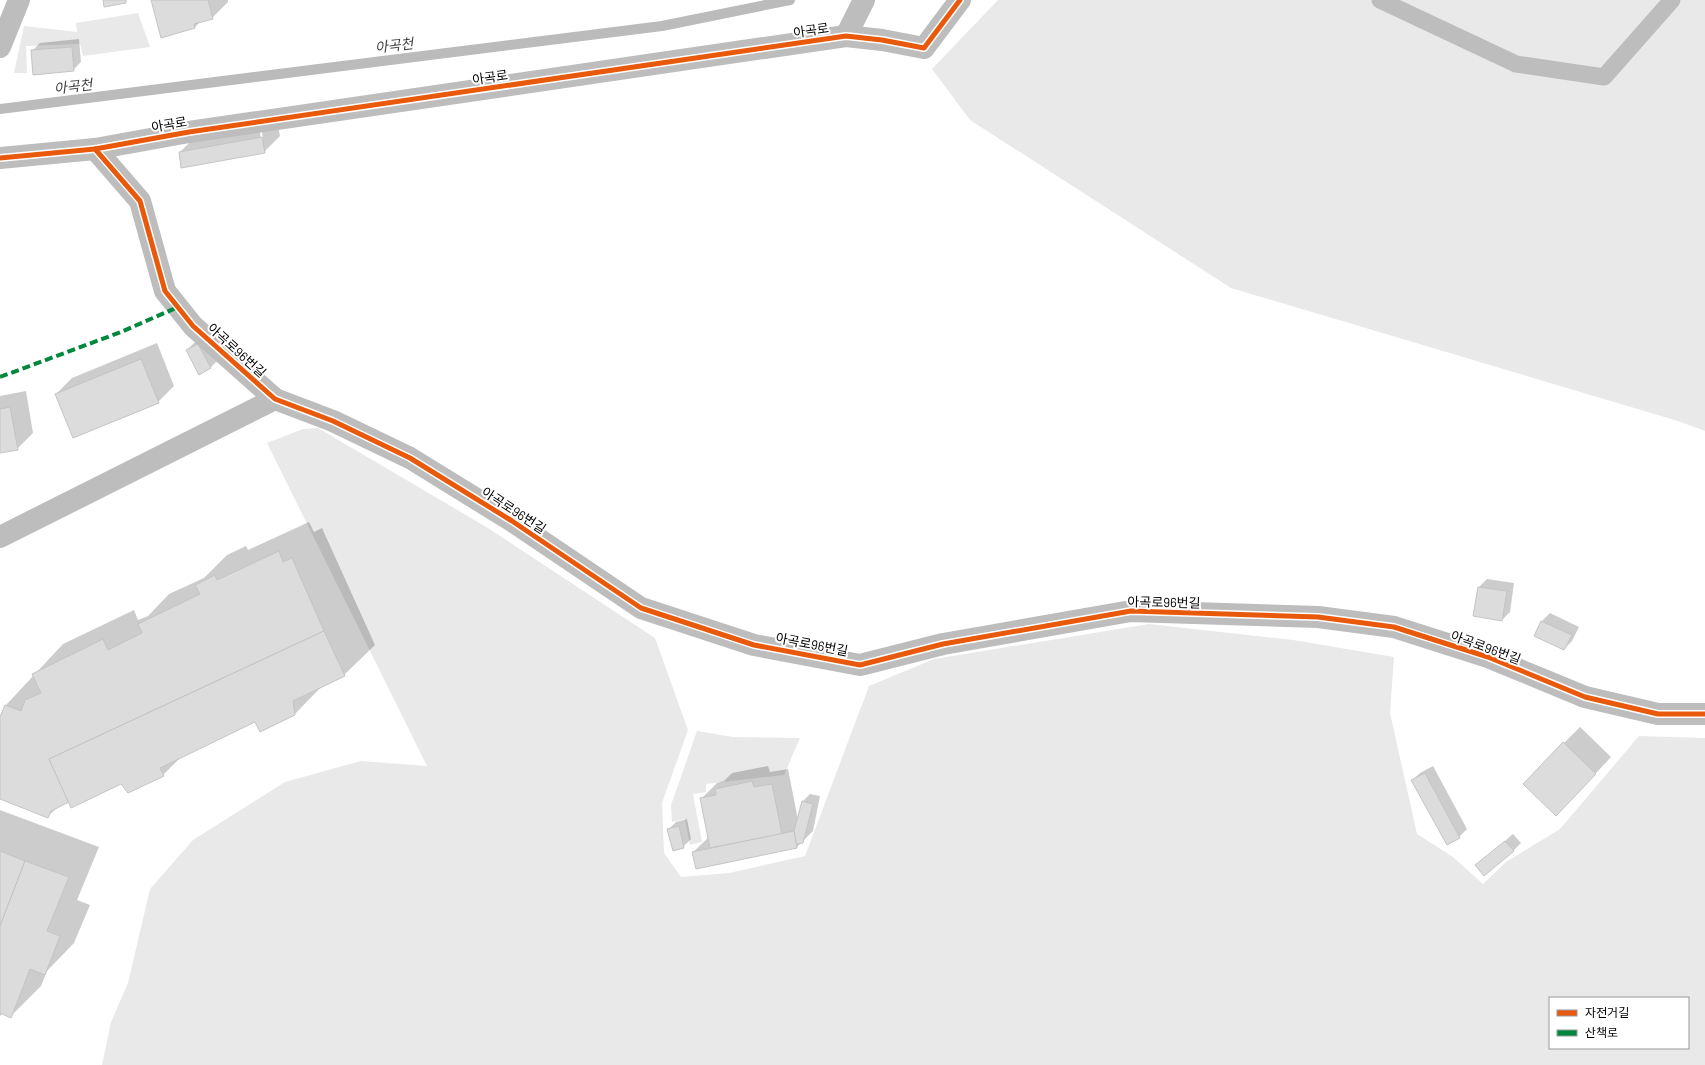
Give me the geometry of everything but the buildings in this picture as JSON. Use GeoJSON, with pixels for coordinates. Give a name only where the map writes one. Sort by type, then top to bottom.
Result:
{"type":"FeatureCollection","features":[{"type":"Feature","properties":{"kind":"street"},"geometry":{"type":"LineString","coordinates":[[850,30],[864,0]]}},
{"type":"Feature","properties":{"kind":"street","name":"아곡로"},"geometry":{"type":"LineString","coordinates":[[0,158],[95,149],[189,132],[850,30],[882,40],[924,48],[960,0]]}},
{"type":"Feature","properties":{"kind":"street"},"geometry":{"type":"LineString","coordinates":[[0,46],[17,3]]}},
{"type":"Feature","properties":{"kind":"street","name":"아곡로96번길"},"geometry":{"type":"LineString","coordinates":[[95,149],[140,201],[164,291],[193,326],[275,399],[333,421],[410,458],[512,521],[641,608],[754,644],[860,665],[943,644],[1131,611],[1318,617],[1394,627],[1488,657],[1585,697],[1658,714],[1705,714]]}},
{"type":"Feature","properties":{"kind":"street"},"geometry":{"type":"LineString","coordinates":[[0,537],[275,399]]}},
{"type":"Feature","properties":{"kind":"lane"},"geometry":{"type":"LineString","coordinates":[[1380,0],[1516,64],[1604,77],[1672,0]]}},
{"type":"Feature","properties":{"kind":"shaded area"},"geometry":{"type":"Polygon","coordinates":[[[998,0],[1705,0],[1705,431],[1678,421],[1231,288],[970,120],[932,69],[998,0]]]}},
{"type":"Feature","properties":{"kind":"shaded area"},"geometry":{"type":"Polygon","coordinates":[[[138,13],[150,47],[83,56],[80,44],[26,46],[27,73],[14,73],[24,26],[77,32],[76,23],[138,13]]]}},
{"type":"Feature","properties":{"kind":"shaded area"},"geometry":{"type":"Polygon","coordinates":[[[318,428],[488,528],[655,638],[688,730],[662,803],[664,853],[681,877],[729,873],[805,856],[869,686],[934,659],[1149,624],[1293,640],[1394,657],[1390,713],[1417,834],[1453,857],[1483,884],[1506,862],[1560,829],[1639,736],[1705,738],[1705,1065],[102,1065],[111,1022],[128,983],[150,889],[193,840],[285,782],[361,761],[427,766],[267,443],[303,429],[318,428]]]}},
{"type":"Feature","properties":{"kind":"shaded area"},"geometry":{"type":"Polygon","coordinates":[[[697,731],[733,737],[800,738],[784,775],[706,784],[706,792],[693,794],[702,842],[690,845],[685,819],[672,822],[671,805],[697,731]]]}},
{"type":"Feature","properties":{"kind":"waterway","name":"아곡천"},"geometry":{"type":"LineString","coordinates":[[0,109],[662,26],[790,0]]}},
{"type":"Feature","properties":{"kind":"marked path"},"geometry":{"type":"LineString","coordinates":[[0,377],[121,332],[178,307]]}},
{"type":"Feature","properties":{"kind":"cycle path"},"geometry":{"type":"LineString","coordinates":[[0,158],[95,149],[189,132],[846,36],[882,40],[924,48],[960,0]]}},
{"type":"Feature","properties":{"kind":"cycle path"},"geometry":{"type":"LineString","coordinates":[[95,149],[140,201],[165,291],[193,326],[275,399],[333,421],[410,458],[512,521],[641,608],[754,645],[860,665],[943,644],[1131,611],[1318,617],[1394,627],[1488,657],[1585,697],[1658,714],[1705,714]]}}]}
